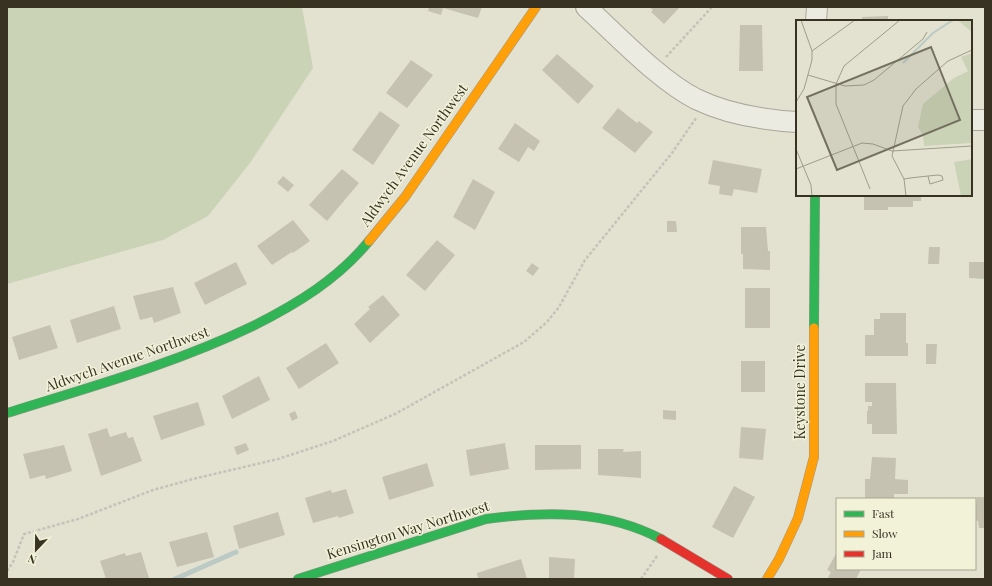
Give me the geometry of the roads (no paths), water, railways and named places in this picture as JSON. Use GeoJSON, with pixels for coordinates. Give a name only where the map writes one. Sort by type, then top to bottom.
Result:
{"type":"FeatureCollection","features":[{"type":"Feature","properties":{"kind":"street","name":"Aldwych Avenue Northwest"},"geometry":{"type":"LineString","coordinates":[[7,413],[152,368],[220,342],[280,312],[321,287],[356,258],[405,197],[536,7]]}},
{"type":"Feature","properties":{"kind":"street"},"geometry":{"type":"LineString","coordinates":[[586,7],[665,79],[696,98],[740,114],[776,121],[796,122]]}},
{"type":"Feature","properties":{"kind":"street"},"geometry":{"type":"LineString","coordinates":[[816,20],[817,7]]}},
{"type":"Feature","properties":{"kind":"street"},"geometry":{"type":"LineString","coordinates":[[972,120],[985,120]]}},
{"type":"Feature","properties":{"kind":"street","name":"Keystone Drive"},"geometry":{"type":"LineString","coordinates":[[766,579],[779,559],[798,518],[814,457],[815,196]]}},
{"type":"Feature","properties":{"kind":"street","name":"Kensington Way Northwest"},"geometry":{"type":"LineString","coordinates":[[298,579],[486,519],[512,515],[564,514],[619,521],[643,530],[665,540],[728,579]]}},
{"type":"Feature","properties":{"kind":"waterway"},"geometry":{"type":"LineString","coordinates":[[175,579],[236,552]]}}]}
